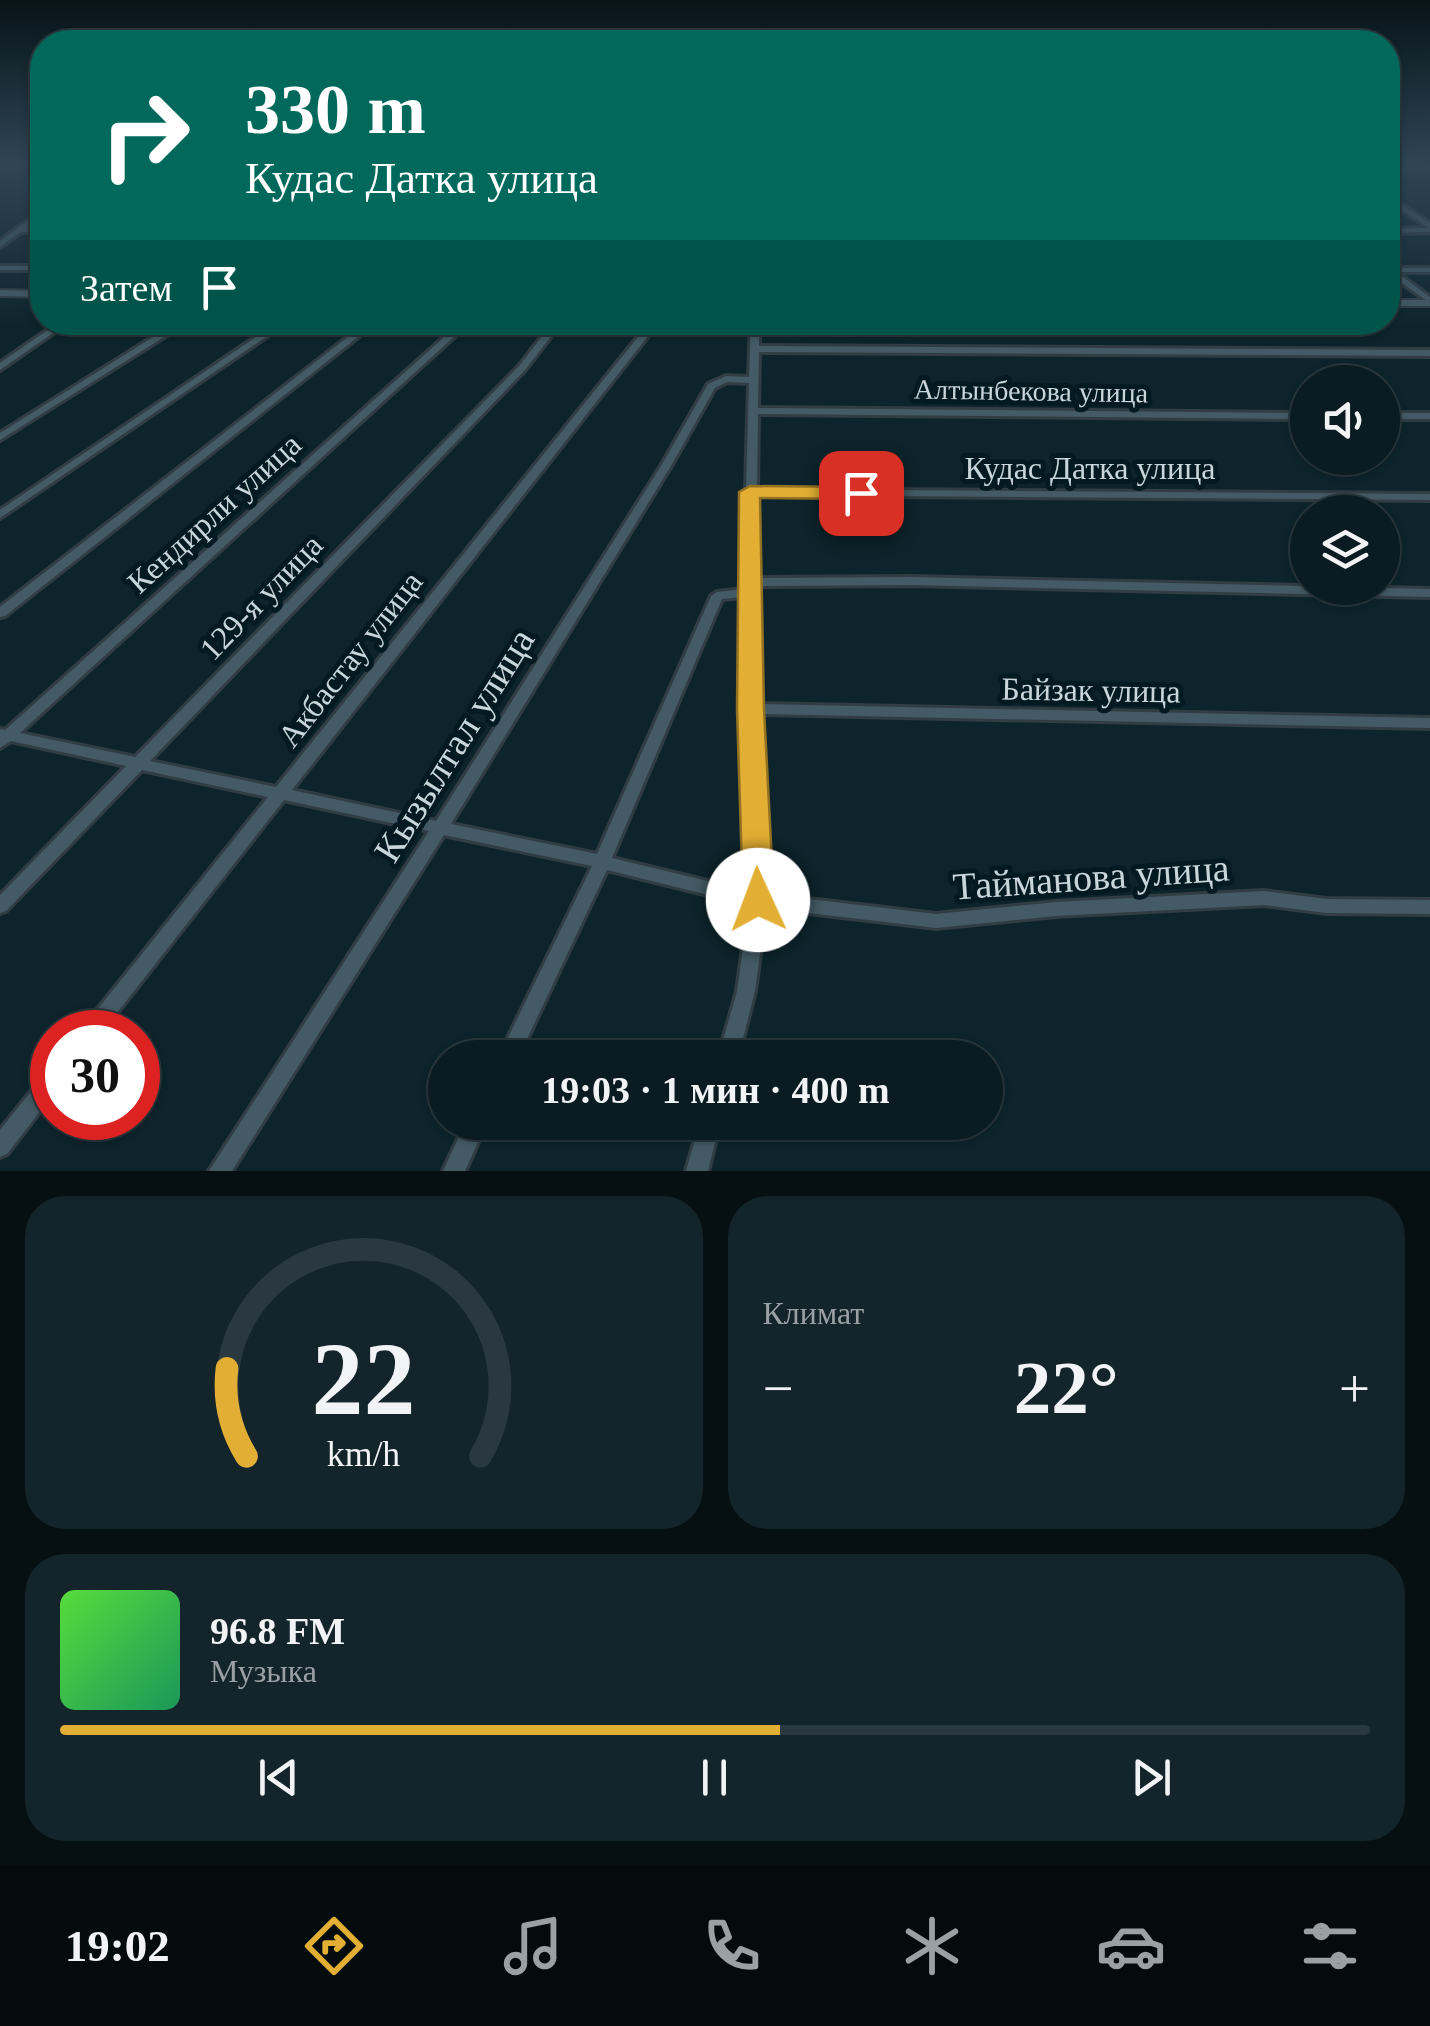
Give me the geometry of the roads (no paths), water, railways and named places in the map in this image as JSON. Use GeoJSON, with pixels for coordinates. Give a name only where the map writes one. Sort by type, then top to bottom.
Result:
{"type":"FeatureCollection","features":[{"type":"Feature","properties":{"kind":"main road"},"geometry":{"type":"LineString","coordinates":[[0,293],[30,294]]}},
{"type":"Feature","properties":{"kind":"main road"},"geometry":{"type":"LineString","coordinates":[[1400,303],[1430,302]]}},
{"type":"Feature","properties":{"kind":"street"},"geometry":{"type":"LineString","coordinates":[[0,245],[30,222]]}},
{"type":"Feature","properties":{"kind":"street"},"geometry":{"type":"LineString","coordinates":[[1400,229],[1430,228]]}},
{"type":"Feature","properties":{"kind":"street"},"geometry":{"type":"LineString","coordinates":[[21,230],[30,230]]}},
{"type":"Feature","properties":{"kind":"street"},"geometry":{"type":"LineString","coordinates":[[0,268],[30,268]]}},
{"type":"Feature","properties":{"kind":"street"},"geometry":{"type":"LineString","coordinates":[[1400,270],[1430,270]]}},
{"type":"Feature","properties":{"kind":"street"},"geometry":{"type":"LineString","coordinates":[[1400,279],[1430,302]]}},
{"type":"Feature","properties":{"kind":"street"},"geometry":{"type":"LineString","coordinates":[[0,368],[47,335]]}},
{"type":"Feature","properties":{"kind":"street"},"geometry":{"type":"LineString","coordinates":[[0,437],[163,335]]}},
{"type":"Feature","properties":{"kind":"street"},"geometry":{"type":"LineString","coordinates":[[0,516],[265,335]]}},
{"type":"Feature","properties":{"kind":"street"},"geometry":{"type":"LineString","coordinates":[[0,613],[356,335]]}},
{"type":"Feature","properties":{"kind":"street","name":"Кендирли улица"},"geometry":{"type":"LineString","coordinates":[[3,738],[452,335]]}},
{"type":"Feature","properties":{"kind":"street","name":"129-я улица"},"geometry":{"type":"LineString","coordinates":[[0,906],[522,368],[548,335]]}},
{"type":"Feature","properties":{"kind":"street","name":"Акбастау улица"},"geometry":{"type":"LineString","coordinates":[[109,1010],[645,335]]}},
{"type":"Feature","properties":{"kind":"street"},"geometry":{"type":"LineString","coordinates":[[733,1040],[746,991],[758,900],[750,709],[755,335]]}},
{"type":"Feature","properties":{"kind":"street"},"geometry":{"type":"LineString","coordinates":[[756,349],[1430,353]]}},
{"type":"Feature","properties":{"kind":"street","name":"Кызылтал улица"},"geometry":{"type":"LineString","coordinates":[[220,1171],[666,466],[710,386],[726,379],[753,380]]}},
{"type":"Feature","properties":{"kind":"street","name":"Алтынбекова улица"},"geometry":{"type":"LineString","coordinates":[[754,410],[1290,416]]}},
{"type":"Feature","properties":{"kind":"street"},"geometry":{"type":"LineString","coordinates":[[1400,416],[1430,416]]}},
{"type":"Feature","properties":{"kind":"street","name":"Кудас Датка улица"},"geometry":{"type":"LineString","coordinates":[[750,492],[1430,498]]}},
{"type":"Feature","properties":{"kind":"street"},"geometry":{"type":"LineString","coordinates":[[517,1040],[602,862],[716,596],[750,587],[912,581],[1430,593]]}},
{"type":"Feature","properties":{"kind":"street","name":"Байзак улица"},"geometry":{"type":"LineString","coordinates":[[750,709],[1430,723]]}},
{"type":"Feature","properties":{"kind":"street","name":"Тайманова улица"},"geometry":{"type":"LineString","coordinates":[[3,738],[602,862],[758,900],[936,921],[1056,909],[1264,898],[1326,906],[1430,908]]}},
{"type":"Feature","properties":{"kind":"street"},"geometry":{"type":"LineString","coordinates":[[0,1147],[30,1109]]}},
{"type":"Feature","properties":{"kind":"street"},"geometry":{"type":"LineString","coordinates":[[454,1171],[469,1140]]}},
{"type":"Feature","properties":{"kind":"street"},"geometry":{"type":"LineString","coordinates":[[696,1171],[705,1140]]}}]}
